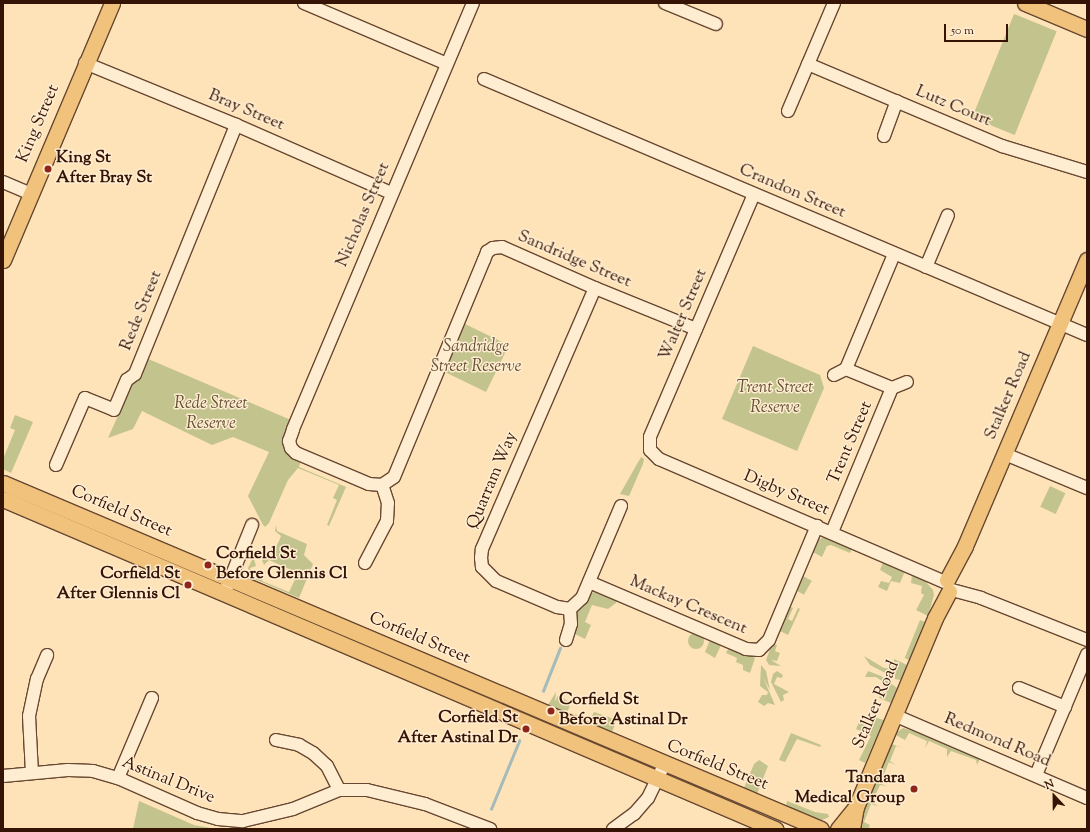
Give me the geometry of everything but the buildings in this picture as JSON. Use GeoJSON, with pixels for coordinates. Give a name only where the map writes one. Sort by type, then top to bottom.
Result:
{"type":"FeatureCollection","features":[{"type":"Feature","properties":{"kind":"main road","name":"King Street"},"geometry":{"type":"LineString","coordinates":[[3,260],[85,63],[112,3]]}},
{"type":"Feature","properties":{"kind":"main road"},"geometry":{"type":"LineString","coordinates":[[1025,3],[1087,29]]}},
{"type":"Feature","properties":{"kind":"main road","name":"Stalker Road"},"geometry":{"type":"LineString","coordinates":[[852,829],[856,807],[948,586],[1087,260]]}},
{"type":"Feature","properties":{"kind":"main road","name":"Corfield Street"},"geometry":{"type":"LineString","coordinates":[[3,488],[230,579],[664,765],[821,829]]}},
{"type":"Feature","properties":{"kind":"main road","name":"Corfield Street"},"geometry":{"type":"LineString","coordinates":[[3,488],[224,593],[775,829]]}},
{"type":"Feature","properties":{"kind":"main road","name":"Stalker Road"},"geometry":{"type":"LineString","coordinates":[[838,829],[856,807]]}},
{"type":"Feature","properties":{"kind":"street"},"geometry":{"type":"LineString","coordinates":[[304,3],[447,64]]}},
{"type":"Feature","properties":{"kind":"street","name":"Nicholas Street"},"geometry":{"type":"LineString","coordinates":[[382,485],[369,484],[296,453],[288,441],[391,193],[473,3]]}},
{"type":"Feature","properties":{"kind":"street"},"geometry":{"type":"LineString","coordinates":[[665,3],[716,24]]}},
{"type":"Feature","properties":{"kind":"street"},"geometry":{"type":"LineString","coordinates":[[788,111],[834,3]]}},
{"type":"Feature","properties":{"kind":"street","name":"Bray Street"},"geometry":{"type":"LineString","coordinates":[[85,63],[236,125],[391,193]]}},
{"type":"Feature","properties":{"kind":"street","name":"Lutz Court"},"geometry":{"type":"LineString","coordinates":[[808,64],[1002,146],[1087,172]]}},
{"type":"Feature","properties":{"kind":"street","name":"Crandon Street"},"geometry":{"type":"LineString","coordinates":[[484,79],[1087,335]]}},
{"type":"Feature","properties":{"kind":"street"},"geometry":{"type":"LineString","coordinates":[[884,136],[897,101]]}},
{"type":"Feature","properties":{"kind":"street","name":"Rede Street"},"geometry":{"type":"LineString","coordinates":[[56,464],[85,398],[114,410],[127,380],[136,374],[236,125]]}},
{"type":"Feature","properties":{"kind":"street"},"geometry":{"type":"LineString","coordinates":[[3,182],[31,194]]}},
{"type":"Feature","properties":{"kind":"street","name":"Walter Street"},"geometry":{"type":"LineString","coordinates":[[650,450],[650,437],[754,194]]}},
{"type":"Feature","properties":{"kind":"street"},"geometry":{"type":"LineString","coordinates":[[926,267],[948,215]]}},
{"type":"Feature","properties":{"kind":"street","name":"Sandridge Street"},"geometry":{"type":"LineString","coordinates":[[382,485],[389,481],[397,470],[490,249],[502,247],[595,288],[696,328]]}},
{"type":"Feature","properties":{"kind":"street"},"geometry":{"type":"LineString","coordinates":[[834,375],[846,369],[894,254]]}},
{"type":"Feature","properties":{"kind":"street","name":"Quarram Way"},"geometry":{"type":"LineString","coordinates":[[570,609],[558,607],[496,581],[482,567],[481,558],[482,550],[595,288]]}},
{"type":"Feature","properties":{"kind":"street","name":"Trent Street"},"geometry":{"type":"LineString","coordinates":[[846,369],[892,388],[907,382]]}},
{"type":"Feature","properties":{"kind":"street","name":"Trent Street"},"geometry":{"type":"LineString","coordinates":[[832,532],[892,388]]}},
{"type":"Feature","properties":{"kind":"street","name":"Digby Street"},"geometry":{"type":"LineString","coordinates":[[650,450],[659,460],[911,566],[948,586],[1087,640]]}},
{"type":"Feature","properties":{"kind":"street"},"geometry":{"type":"LineString","coordinates":[[1005,454],[1087,488]]}},
{"type":"Feature","properties":{"kind":"street"},"geometry":{"type":"LineString","coordinates":[[365,563],[387,521],[388,503],[382,485]]}},
{"type":"Feature","properties":{"kind":"street"},"geometry":{"type":"LineString","coordinates":[[566,640],[571,624],[570,609],[582,598],[621,506]]}},
{"type":"Feature","properties":{"kind":"street"},"geometry":{"type":"LineString","coordinates":[[224,593],[252,525]]}},
{"type":"Feature","properties":{"kind":"street","name":"Mackay Crescent"},"geometry":{"type":"LineString","coordinates":[[588,582],[746,650],[759,650],[769,640],[817,526]]}},
{"type":"Feature","properties":{"kind":"street"},"geometry":{"type":"LineString","coordinates":[[1036,775],[1087,654]]}},
{"type":"Feature","properties":{"kind":"street"},"geometry":{"type":"LineString","coordinates":[[32,773],[29,716],[37,680],[47,655]]}},
{"type":"Feature","properties":{"kind":"street"},"geometry":{"type":"LineString","coordinates":[[1019,688],[1065,707]]}},
{"type":"Feature","properties":{"kind":"street"},"geometry":{"type":"LineString","coordinates":[[118,778],[152,698]]}},
{"type":"Feature","properties":{"kind":"street","name":"Redmond Road"},"geometry":{"type":"LineString","coordinates":[[894,715],[1087,798]]}},
{"type":"Feature","properties":{"kind":"street"},"geometry":{"type":"LineString","coordinates":[[276,740],[299,745],[314,753],[327,766],[339,790]]}},
{"type":"Feature","properties":{"kind":"street"},"geometry":{"type":"LineString","coordinates":[[613,829],[634,814],[648,798],[664,765]]}},
{"type":"Feature","properties":{"kind":"street","name":"Astinal Drive"},"geometry":{"type":"LineString","coordinates":[[3,776],[68,770],[93,771],[118,778],[197,813],[218,819],[243,821],[293,809],[339,790],[367,790],[425,804],[484,828]]}},
{"type":"Feature","properties":{"kind":"green space"},"geometry":{"type":"Polygon","coordinates":[[[1014,14],[1057,31],[1015,135],[972,118],[1014,14]]]}},
{"type":"Feature","properties":{"kind":"green space","name":"Sandridge Street Reserve"},"geometry":{"type":"Polygon","coordinates":[[[463,323],[509,345],[486,392],[440,370],[463,323]]]}},
{"type":"Feature","properties":{"kind":"green space","name":"Trent Street Reserve"},"geometry":{"type":"Polygon","coordinates":[[[753,346],[820,375],[824,388],[797,451],[722,419],[753,346]]]}},
{"type":"Feature","properties":{"kind":"green space","name":"Rede Street Reserve"},"geometry":{"type":"Polygon","coordinates":[[[146,358],[291,420],[286,432],[301,460],[299,467],[346,487],[329,526],[327,525],[337,500],[333,498],[339,485],[298,468],[288,480],[269,523],[265,527],[248,496],[269,452],[233,437],[212,445],[142,411],[133,429],[108,438],[134,380],[146,358]]]}},
{"type":"Feature","properties":{"kind":"green space"},"geometry":{"type":"Polygon","coordinates":[[[15,415],[33,422],[11,473],[3,469],[3,459],[15,430],[10,428],[15,415]]]}},
{"type":"Feature","properties":{"kind":"green space"},"geometry":{"type":"Polygon","coordinates":[[[641,457],[644,459],[643,464],[629,496],[620,494],[641,457]]]}},
{"type":"Feature","properties":{"kind":"green space"},"geometry":{"type":"Polygon","coordinates":[[[1050,486],[1065,493],[1056,514],[1040,507],[1050,486]]]}},
{"type":"Feature","properties":{"kind":"green space"},"geometry":{"type":"Polygon","coordinates":[[[276,525],[277,531],[307,544],[304,555],[313,564],[299,598],[252,578],[248,568],[258,548],[254,559],[256,566],[250,568],[254,578],[263,575],[262,581],[289,592],[298,573],[269,560],[264,565],[262,560],[264,557],[270,558],[281,536],[275,531],[276,525]]]}},
{"type":"Feature","properties":{"kind":"green space"},"geometry":{"type":"Polygon","coordinates":[[[825,536],[853,547],[850,553],[831,545],[827,546],[822,557],[811,551],[815,542],[825,536]]]}},
{"type":"Feature","properties":{"kind":"green space"},"geometry":{"type":"Polygon","coordinates":[[[883,562],[905,571],[900,583],[891,581],[887,591],[878,587],[881,581],[889,583],[892,577],[880,570],[883,562]]]}},
{"type":"Feature","properties":{"kind":"green space"},"geometry":{"type":"Polygon","coordinates":[[[912,575],[925,581],[933,590],[934,595],[928,616],[916,610],[924,595],[921,593],[922,586],[911,583],[912,575]]]}},
{"type":"Feature","properties":{"kind":"green space"},"geometry":{"type":"Polygon","coordinates":[[[803,576],[812,581],[804,595],[795,590],[803,576]]]}},
{"type":"Feature","properties":{"kind":"green space"},"geometry":{"type":"Polygon","coordinates":[[[598,591],[617,599],[616,603],[608,609],[592,605],[585,622],[591,625],[585,639],[573,633],[576,612],[583,607],[589,594],[598,591]]]}},
{"type":"Feature","properties":{"kind":"green space"},"geometry":{"type":"Polygon","coordinates":[[[788,606],[793,608],[788,619],[792,621],[798,608],[800,609],[788,635],[778,630],[788,606]]]}},
{"type":"Feature","properties":{"kind":"green space"},"geometry":{"type":"Polygon","coordinates":[[[920,620],[925,622],[909,660],[905,658],[920,620]]]}},
{"type":"Feature","properties":{"kind":"green space"},"geometry":{"type":"Polygon","coordinates":[[[696,633],[702,635],[704,641],[702,647],[696,649],[690,647],[688,641],[690,635],[696,633]]]}},
{"type":"Feature","properties":{"kind":"green space"},"geometry":{"type":"Polygon","coordinates":[[[710,640],[722,643],[715,658],[705,652],[710,640]]]}},
{"type":"Feature","properties":{"kind":"green space"},"geometry":{"type":"Polygon","coordinates":[[[772,644],[777,645],[775,651],[780,653],[777,661],[771,660],[781,666],[769,665],[766,660],[772,644]]]}},
{"type":"Feature","properties":{"kind":"green space"},"geometry":{"type":"Polygon","coordinates":[[[729,647],[755,658],[750,673],[743,670],[743,665],[736,662],[737,658],[726,653],[729,647]]]}},
{"type":"Feature","properties":{"kind":"green space"},"geometry":{"type":"Polygon","coordinates":[[[864,656],[884,668],[892,669],[894,659],[907,665],[901,680],[895,679],[895,674],[891,676],[870,665],[864,656]]]}},
{"type":"Feature","properties":{"kind":"green space"},"geometry":{"type":"Polygon","coordinates":[[[761,665],[766,671],[770,690],[763,677],[775,705],[768,703],[764,706],[758,702],[762,695],[767,695],[768,692],[760,686],[761,665]]]}},
{"type":"Feature","properties":{"kind":"green space"},"geometry":{"type":"Polygon","coordinates":[[[777,671],[783,675],[782,678],[777,677],[774,684],[789,692],[783,695],[784,700],[781,702],[771,682],[773,674],[777,671]]]}},
{"type":"Feature","properties":{"kind":"green space"},"geometry":{"type":"Polygon","coordinates":[[[868,671],[881,676],[897,688],[891,703],[879,698],[885,683],[876,677],[865,677],[868,671]]]}},
{"type":"Feature","properties":{"kind":"green space"},"geometry":{"type":"Polygon","coordinates":[[[556,692],[555,702],[558,695],[571,703],[567,713],[548,705],[556,692]]]}},
{"type":"Feature","properties":{"kind":"green space"},"geometry":{"type":"Polygon","coordinates":[[[594,712],[617,720],[612,732],[575,717],[575,714],[589,722],[594,712]]]}},
{"type":"Feature","properties":{"kind":"green space"},"geometry":{"type":"Polygon","coordinates":[[[874,717],[884,720],[865,763],[859,760],[871,736],[856,729],[859,722],[869,727],[874,717]]]}},
{"type":"Feature","properties":{"kind":"green space"},"geometry":{"type":"Polygon","coordinates":[[[903,728],[913,731],[915,729],[979,756],[980,759],[977,765],[976,760],[951,751],[947,757],[947,749],[929,741],[925,748],[927,741],[909,733],[905,740],[894,734],[903,728]]]}},
{"type":"Feature","properties":{"kind":"green space"},"geometry":{"type":"Polygon","coordinates":[[[791,733],[821,745],[820,747],[797,739],[785,762],[779,760],[791,733]]]}},
{"type":"Feature","properties":{"kind":"green space"},"geometry":{"type":"Polygon","coordinates":[[[889,743],[903,748],[896,746],[890,761],[896,765],[889,762],[882,779],[888,784],[875,778],[889,743]]]}},
{"type":"Feature","properties":{"kind":"green space"},"geometry":{"type":"Polygon","coordinates":[[[759,760],[768,766],[757,794],[744,788],[754,764],[759,760]]]}},
{"type":"Feature","properties":{"kind":"green space"},"geometry":{"type":"Polygon","coordinates":[[[873,781],[887,786],[880,785],[872,802],[878,806],[871,804],[864,822],[870,825],[868,829],[859,829],[864,802],[873,781]]]}},
{"type":"Feature","properties":{"kind":"green space"},"geometry":{"type":"Polygon","coordinates":[[[139,801],[194,825],[216,829],[133,829],[139,801]]]}},
{"type":"Feature","properties":{"kind":"green space"},"geometry":{"type":"Polygon","coordinates":[[[787,801],[815,812],[828,814],[829,817],[822,820],[810,817],[786,806],[787,801]]]}},
{"type":"Feature","properties":{"kind":"waterway"},"geometry":{"type":"LineString","coordinates":[[543,691],[560,648]]}},
{"type":"Feature","properties":{"kind":"waterway"},"geometry":{"type":"LineString","coordinates":[[491,809],[519,741]]}},
{"type":"Feature","properties":{"kind":"place","name":"King St After Bray St"},"geometry":{"type":"Point","coordinates":[48,169]}},
{"type":"Feature","properties":{"kind":"place","name":"Corfield St Before Glennis Cl"},"geometry":{"type":"Point","coordinates":[208,565]}},
{"type":"Feature","properties":{"kind":"place","name":"Corfield St After Glennis Cl"},"geometry":{"type":"Point","coordinates":[188,585]}},
{"type":"Feature","properties":{"kind":"place","name":"Corfield St Before Astinal Dr"},"geometry":{"type":"Point","coordinates":[551,711]}},
{"type":"Feature","properties":{"kind":"place","name":"Corfield St After Astinal Dr"},"geometry":{"type":"Point","coordinates":[526,729]}},
{"type":"Feature","properties":{"kind":"place","name":"Tandara Medical Group"},"geometry":{"type":"Point","coordinates":[914,789]}}]}
